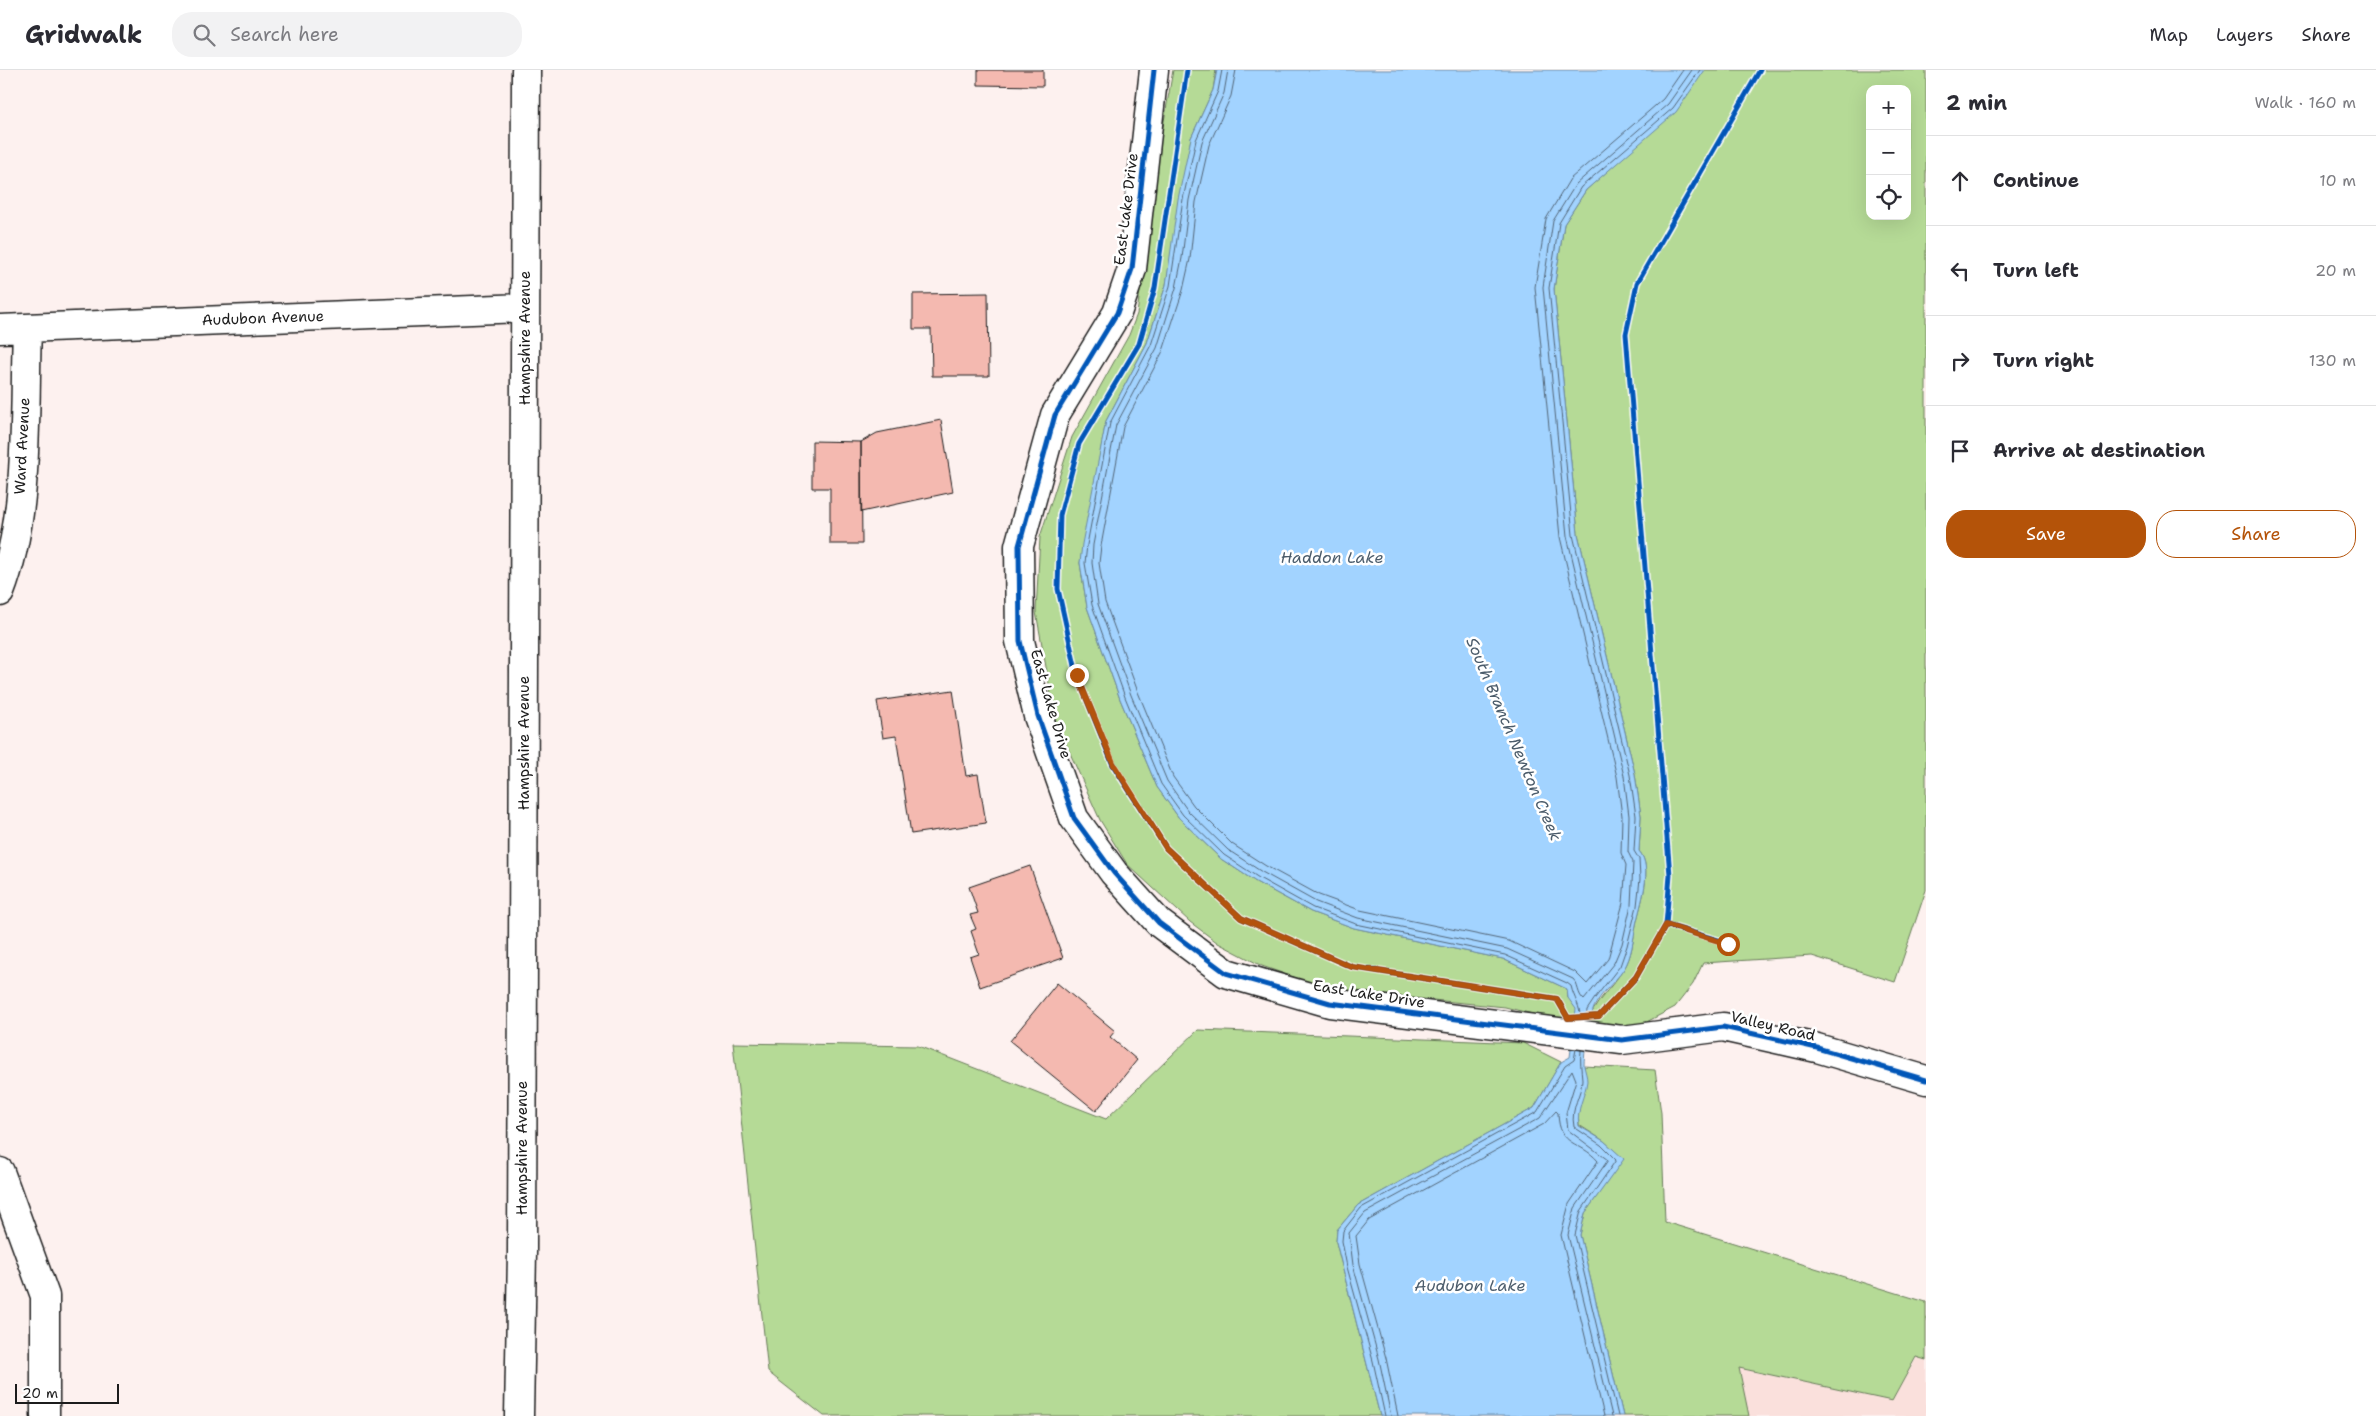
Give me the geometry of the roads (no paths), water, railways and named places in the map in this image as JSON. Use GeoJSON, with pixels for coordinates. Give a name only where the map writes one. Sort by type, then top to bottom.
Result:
{"type":"FeatureCollection","features":[{"type":"Feature","properties":{"kind":"street","name":"Hampshire Avenue"},"geometry":{"type":"LineString","coordinates":[[519,1416],[522,1252],[526,70]]}},
{"type":"Feature","properties":{"kind":"street","name":"East Lake Drive"},"geometry":{"type":"LineString","coordinates":[[1154,70],[1132,268],[1117,313],[1055,415],[1019,546],[1020,641],[1038,716],[1074,818],[1114,874],[1159,922],[1226,973],[1330,1003],[1550,1033]]}},
{"type":"Feature","properties":{"kind":"street","name":"Audubon Avenue"},"geometry":{"type":"LineString","coordinates":[[0,329],[525,308]]}},
{"type":"Feature","properties":{"kind":"street","name":"Ward Avenue"},"geometry":{"type":"LineString","coordinates":[[0,592],[8,572],[22,488],[27,328]]}},
{"type":"Feature","properties":{"kind":"street","name":"Valley Road"},"geometry":{"type":"LineString","coordinates":[[1550,1033],[1622,1040],[1723,1026],[1817,1048],[1926,1080]]}},
{"type":"Feature","properties":{"kind":"street"},"geometry":{"type":"LineString","coordinates":[[0,1172],[44,1296],[45,1416]]}},
{"type":"Feature","properties":{"kind":"water","name":"Haddon Lake"},"geometry":{"type":"Polygon","coordinates":[[[1217,70],[1705,70],[1676,112],[1586,190],[1564,224],[1554,289],[1578,534],[1635,774],[1641,816],[1639,851],[1643,858],[1646,877],[1629,959],[1624,969],[1594,1007],[1584,1060],[1587,1081],[1578,1120],[1579,1126],[1604,1141],[1624,1159],[1585,1213],[1580,1235],[1623,1416],[1380,1416],[1336,1242],[1337,1230],[1358,1205],[1534,1108],[1561,1062],[1570,1057],[1576,1009],[1568,998],[1567,989],[1503,959],[1354,928],[1311,912],[1256,882],[1221,859],[1179,818],[1157,787],[1120,699],[1087,607],[1080,563],[1106,421],[1147,343],[1166,285],[1178,199],[1191,138],[1213,90],[1217,70]]]}},
{"type":"Feature","properties":{"kind":"water label","name":"South Branch Newton Creek"},"geometry":{"type":"Point","coordinates":[1514,739]}},
{"type":"Feature","properties":{"kind":"water label","name":"Audubon Lake"},"geometry":{"type":"Point","coordinates":[1470,1285]}}]}
